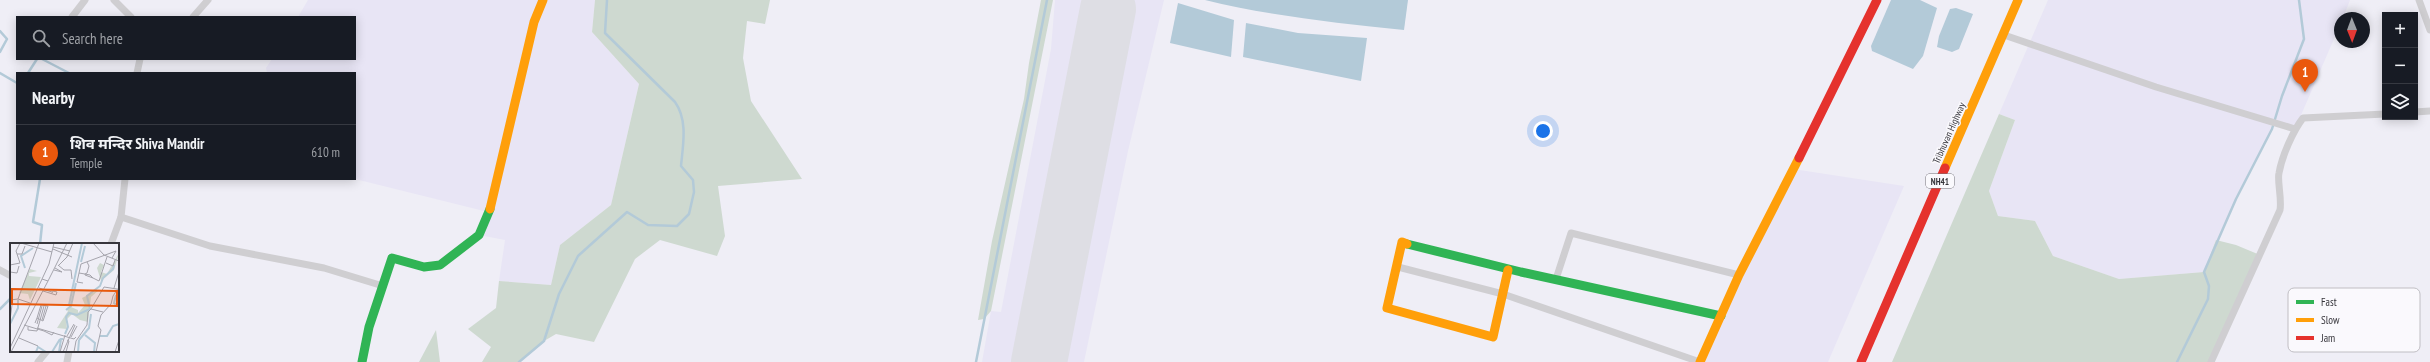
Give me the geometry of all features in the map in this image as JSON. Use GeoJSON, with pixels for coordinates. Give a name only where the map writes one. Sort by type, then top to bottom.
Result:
{"type":"FeatureCollection","features":[{"type":"Feature","properties":{"kind":"main road"},"geometry":{"type":"LineString","coordinates":[[362,362],[370,327],[392,258],[424,267],[440,265],[479,235],[488,212],[534,22],[543,0]]}},
{"type":"Feature","properties":{"kind":"main road"},"geometry":{"type":"LineString","coordinates":[[1700,362],[1739,275],[1810,137],[1877,0]]}},
{"type":"Feature","properties":{"kind":"main road","name":"Tribhuvan Highway"},"geometry":{"type":"LineString","coordinates":[[1861,362],[2018,0]]}},
{"type":"Feature","properties":{"kind":"main road"},"geometry":{"type":"LineString","coordinates":[[1508,270],[1493,337],[1387,308],[1398,267],[1402,242],[1465,261],[1556,279],[1721,316]]}},
{"type":"Feature","properties":{"kind":"street"},"geometry":{"type":"LineString","coordinates":[[73,16],[85,0]]}},
{"type":"Feature","properties":{"kind":"street"},"geometry":{"type":"LineString","coordinates":[[114,0],[130,16]]}},
{"type":"Feature","properties":{"kind":"street"},"geometry":{"type":"LineString","coordinates":[[194,16],[208,0]]}},
{"type":"Feature","properties":{"kind":"street"},"geometry":{"type":"LineString","coordinates":[[2419,0],[2430,30]]}},
{"type":"Feature","properties":{"kind":"street"},"geometry":{"type":"LineString","coordinates":[[2004,35],[2156,87],[2295,129]]}},
{"type":"Feature","properties":{"kind":"street"},"geometry":{"type":"LineString","coordinates":[[137,72],[140,60]]}},
{"type":"Feature","properties":{"kind":"street"},"geometry":{"type":"LineString","coordinates":[[2418,112],[2430,111]]}},
{"type":"Feature","properties":{"kind":"street"},"geometry":{"type":"LineString","coordinates":[[2211,362],[2280,210],[2282,196],[2279,173],[2295,129],[2303,118],[2382,114]]}},
{"type":"Feature","properties":{"kind":"street"},"geometry":{"type":"LineString","coordinates":[[111,243],[121,218],[125,180]]}},
{"type":"Feature","properties":{"kind":"street"},"geometry":{"type":"LineString","coordinates":[[121,218],[210,246],[324,268],[383,286]]}},
{"type":"Feature","properties":{"kind":"street"},"geometry":{"type":"LineString","coordinates":[[1556,279],[1571,233],[1739,275]]}},
{"type":"Feature","properties":{"kind":"street"},"geometry":{"type":"LineString","coordinates":[[1398,267],[1503,294],[1700,362]]}},
{"type":"Feature","properties":{"kind":"street"},"geometry":{"type":"LineString","coordinates":[[0,270],[10,275]]}},
{"type":"Feature","properties":{"kind":"street"},"geometry":{"type":"LineString","coordinates":[[38,362],[46,352]]}},
{"type":"Feature","properties":{"kind":"street"},"geometry":{"type":"LineString","coordinates":[[66,362],[70,352]]}},
{"type":"Feature","properties":{"kind":"shaded area"},"geometry":{"type":"Polygon","coordinates":[[[308,0],[595,0],[592,32],[639,84],[611,205],[560,245],[551,285],[499,281],[505,240],[479,235],[488,212],[356,179],[356,72],[267,72],[266,68],[271,60],[356,60],[356,16],[299,16],[308,0]]]}},
{"type":"Feature","properties":{"kind":"shaded area"},"geometry":{"type":"Polygon","coordinates":[[[595,0],[770,0],[765,24],[747,21],[743,58],[751,101],[802,179],[718,186],[725,236],[717,256],[660,240],[635,259],[594,342],[556,334],[544,341],[519,362],[482,362],[491,347],[468,329],[496,308],[499,281],[551,285],[560,245],[611,205],[639,84],[592,32],[595,0]]]}},
{"type":"Feature","properties":{"kind":"shaded area"},"geometry":{"type":"Polygon","coordinates":[[[1041,0],[1053,0],[991,311],[984,319],[978,320],[992,241],[1024,99],[1041,0]]]}},
{"type":"Feature","properties":{"kind":"shaded area"},"geometry":{"type":"Polygon","coordinates":[[[1055,0],[1164,0],[1128,151],[1084,362],[982,362],[991,311],[1001,312],[1051,49],[1055,0]]]}},
{"type":"Feature","properties":{"kind":"shaded area"},"geometry":{"type":"Polygon","coordinates":[[[2048,0],[2350,0],[2345,12],[2334,12],[2334,39],[2295,129],[2270,122],[2272,129],[2236,199],[2204,272],[2119,279],[2053,256],[2035,221],[1998,216],[1989,191],[2015,120],[1999,114],[2048,0]]]}},
{"type":"Feature","properties":{"kind":"shaded area"},"geometry":{"type":"Polygon","coordinates":[[[1999,114],[2015,120],[1989,191],[1998,216],[2035,221],[2053,256],[2119,279],[2204,272],[2216,240],[2236,245],[2260,255],[2211,362],[1892,362],[1999,114]]]}},
{"type":"Feature","properties":{"kind":"shaded area"},"geometry":{"type":"Polygon","coordinates":[[[1793,169],[1904,186],[1828,362],[1700,362],[1793,169]]]}},
{"type":"Feature","properties":{"kind":"shaded area"},"geometry":{"type":"Polygon","coordinates":[[[436,330],[440,362],[419,362],[436,330]]]}},
{"type":"Feature","properties":{"kind":"water"},"geometry":{"type":"Polygon","coordinates":[[[1205,0],[1408,0],[1404,30],[1279,15],[1205,0]]]}},
{"type":"Feature","properties":{"kind":"water"},"geometry":{"type":"Polygon","coordinates":[[[1891,0],[1920,0],[1937,8],[1923,56],[1913,69],[1872,51],[1871,46],[1891,0]]]}},
{"type":"Feature","properties":{"kind":"water"},"geometry":{"type":"Polygon","coordinates":[[[1178,3],[1234,20],[1231,57],[1170,43],[1178,3]]]}},
{"type":"Feature","properties":{"kind":"water"},"geometry":{"type":"Polygon","coordinates":[[[1956,8],[1973,14],[1959,49],[1952,52],[1937,47],[1939,36],[1950,9],[1956,8]]]}},
{"type":"Feature","properties":{"kind":"water"},"geometry":{"type":"Polygon","coordinates":[[[1246,23],[1298,33],[1367,38],[1361,81],[1243,57],[1246,23]]]}},
{"type":"Feature","properties":{"kind":"waterway"},"geometry":{"type":"LineString","coordinates":[[519,362],[544,341],[559,294],[578,256],[627,212],[648,225],[677,226],[689,214],[694,192],[693,180],[681,166],[684,133],[682,117],[679,109],[675,102],[605,33],[607,0]]}},
{"type":"Feature","properties":{"kind":"waterway"},"geometry":{"type":"LineString","coordinates":[[976,362],[1047,0]]}},
{"type":"Feature","properties":{"kind":"waterway"},"geometry":{"type":"LineString","coordinates":[[2177,362],[2208,299],[2209,286],[2204,272],[2236,199],[2272,129],[2282,96],[2304,39],[2299,0]]}},
{"type":"Feature","properties":{"kind":"waterway"},"geometry":{"type":"LineString","coordinates":[[0,31],[7,39],[0,52]]}},
{"type":"Feature","properties":{"kind":"waterway"},"geometry":{"type":"LineString","coordinates":[[29,72],[36,60]]}},
{"type":"Feature","properties":{"kind":"waterway"},"geometry":{"type":"LineString","coordinates":[[44,60],[67,72]]}},
{"type":"Feature","properties":{"kind":"waterway"},"geometry":{"type":"LineString","coordinates":[[0,73],[16,82]]}},
{"type":"Feature","properties":{"kind":"waterway"},"geometry":{"type":"LineString","coordinates":[[40,180],[33,222],[42,225],[40,243]]}},
{"type":"Feature","properties":{"kind":"waterway"},"geometry":{"type":"LineString","coordinates":[[0,309],[10,299]]}},
{"type":"Feature","properties":{"kind":"runway"},"geometry":{"type":"LineString","coordinates":[[1039,362],[1108,9]]}},
{"type":"Feature","properties":{"kind":"traffic: fast"},"geometry":{"type":"LineString","coordinates":[[362,362],[369,327],[392,258],[424,267],[440,265],[479,235],[490,209]]}},
{"type":"Feature","properties":{"kind":"traffic: fast"},"geometry":{"type":"LineString","coordinates":[[1407,244],[1521,272],[1721,316]]}},
{"type":"Feature","properties":{"kind":"traffic: slow"},"geometry":{"type":"LineString","coordinates":[[490,209],[534,22],[543,0]]}},
{"type":"Feature","properties":{"kind":"traffic: slow"},"geometry":{"type":"LineString","coordinates":[[1945,168],[2018,0]]}},
{"type":"Feature","properties":{"kind":"traffic: slow"},"geometry":{"type":"LineString","coordinates":[[1700,362],[1739,275],[1799,158]]}},
{"type":"Feature","properties":{"kind":"traffic: slow"},"geometry":{"type":"LineString","coordinates":[[1407,244],[1402,242],[1387,308],[1493,337],[1508,270]]}},
{"type":"Feature","properties":{"kind":"traffic: jam"},"geometry":{"type":"LineString","coordinates":[[1799,158],[1877,0]]}},
{"type":"Feature","properties":{"kind":"traffic: jam"},"geometry":{"type":"LineString","coordinates":[[1861,362],[1945,168]]}},
{"type":"Feature","properties":{"kind":"place","name":"शिव मन्दिर Shiva Mandir"},"geometry":{"type":"Point","coordinates":[2305,92]}}]}
